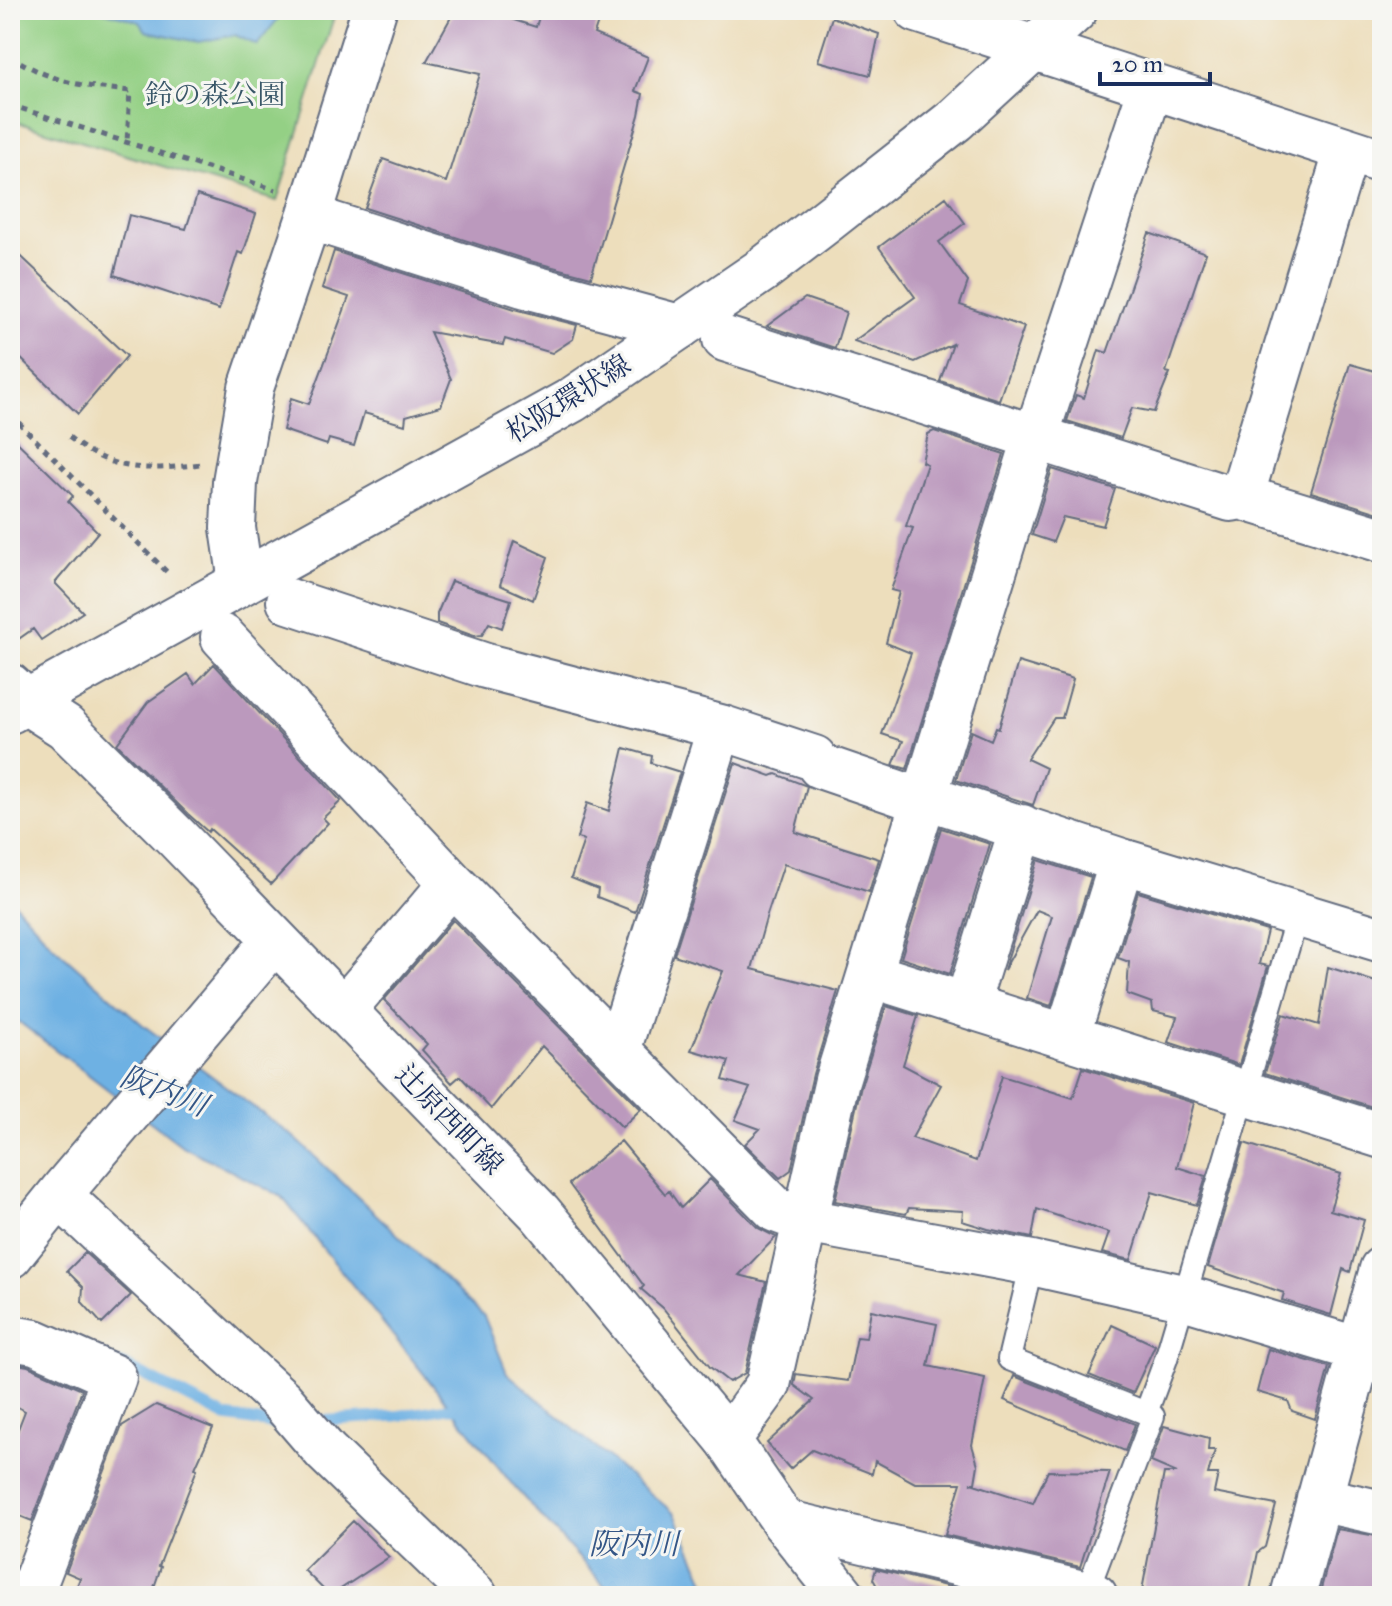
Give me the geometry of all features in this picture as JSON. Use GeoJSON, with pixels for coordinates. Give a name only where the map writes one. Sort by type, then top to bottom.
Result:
{"type":"FeatureCollection","features":[{"type":"Feature","properties":{"kind":"street"},"geometry":{"type":"LineString","coordinates":[[241,582],[233,528],[235,482],[251,388],[300,206],[374,10]]}},
{"type":"Feature","properties":{"kind":"street"},"geometry":{"type":"LineString","coordinates":[[917,10],[1364,155],[1241,497]]}},
{"type":"Feature","properties":{"kind":"street","name":"松阪環状線"},"geometry":{"type":"LineString","coordinates":[[15,700],[241,582],[572,400],[761,271],[825,222],[955,120],[1075,10]]}},
{"type":"Feature","properties":{"kind":"street"},"geometry":{"type":"LineString","coordinates":[[728,1440],[768,1385],[837,1080],[1035,439],[1151,87]]}},
{"type":"Feature","properties":{"kind":"street"},"geometry":{"type":"LineString","coordinates":[[300,206],[523,285],[679,327]]}},
{"type":"Feature","properties":{"kind":"street"},"geometry":{"type":"LineString","coordinates":[[725,339],[1231,499],[1241,497],[1382,540]]}},
{"type":"Feature","properties":{"kind":"street"},"geometry":{"type":"LineString","coordinates":[[289,601],[486,666],[720,727],[814,758],[820,766],[1382,940]]}},
{"type":"Feature","properties":{"kind":"street"},"geometry":{"type":"LineString","coordinates":[[223,637],[452,883],[776,1210],[806,1221],[1032,1263],[1183,1297],[1360,1350]]}},
{"type":"Feature","properties":{"kind":"street","name":"辻原西町線"},"geometry":{"type":"LineString","coordinates":[[15,700],[65,727],[266,950],[344,1009],[540,1213],[728,1440],[784,1522],[843,1596]]}},
{"type":"Feature","properties":{"kind":"street"},"geometry":{"type":"LineString","coordinates":[[618,1051],[720,727]]}},
{"type":"Feature","properties":{"kind":"street"},"geometry":{"type":"LineString","coordinates":[[967,1004],[1022,827]]}},
{"type":"Feature","properties":{"kind":"street"},"geometry":{"type":"LineString","coordinates":[[1067,1037],[1122,861]]}},
{"type":"Feature","properties":{"kind":"street"},"geometry":{"type":"LineString","coordinates":[[344,1009],[452,883]]}},
{"type":"Feature","properties":{"kind":"street"},"geometry":{"type":"LineString","coordinates":[[10,1256],[266,950]]}},
{"type":"Feature","properties":{"kind":"street"},"geometry":{"type":"LineString","coordinates":[[870,975],[1382,1136]]}},
{"type":"Feature","properties":{"kind":"street"},"geometry":{"type":"LineString","coordinates":[[62,1192],[282,1401],[319,1444],[475,1596]]}},
{"type":"Feature","properties":{"kind":"street"},"geometry":{"type":"LineString","coordinates":[[1293,1596],[1382,1269]]}},
{"type":"Feature","properties":{"kind":"street"},"geometry":{"type":"LineString","coordinates":[[10,1338],[35,1342],[114,1377],[30,1596]]}},
{"type":"Feature","properties":{"kind":"street"},"geometry":{"type":"LineString","coordinates":[[1319,1499],[1382,1513]]}},
{"type":"Feature","properties":{"kind":"street"},"geometry":{"type":"LineString","coordinates":[[784,1522],[1090,1595]]}},
{"type":"Feature","properties":{"kind":"lane"},"geometry":{"type":"LineString","coordinates":[[1146,1413],[1166,1359],[1298,913]]}},
{"type":"Feature","properties":{"kind":"lane"},"geometry":{"type":"LineString","coordinates":[[1032,1263],[1009,1359],[1153,1416],[1090,1595]]}},
{"type":"Feature","properties":{"kind":"path"},"geometry":{"type":"LineString","coordinates":[[10,56],[37,73],[72,85],[130,91],[127,142]]}},
{"type":"Feature","properties":{"kind":"path"},"geometry":{"type":"LineString","coordinates":[[10,105],[127,142],[300,206]]}},
{"type":"Feature","properties":{"kind":"path"},"geometry":{"type":"LineString","coordinates":[[10,414],[174,580]]}},
{"type":"Feature","properties":{"kind":"path"},"geometry":{"type":"LineString","coordinates":[[69,437],[85,450],[130,468],[162,470],[205,463]]}},
{"type":"Feature","properties":{"kind":"green space","name":"鈴の森公園"},"geometry":{"type":"Polygon","coordinates":[[[10,10],[336,10],[277,201],[10,120],[10,10]]]}},
{"type":"Feature","properties":{"kind":"water"},"geometry":{"type":"Polygon","coordinates":[[[100,10],[285,10],[257,45],[235,35],[198,42],[146,31],[140,22],[100,10]]]}},
{"type":"Feature","properties":{"kind":"water","name":"阪内川"},"geometry":{"type":"Polygon","coordinates":[[[10,898],[53,946],[143,1025],[294,1137],[484,1316],[507,1373],[675,1514],[712,1596],[614,1596],[516,1489],[282,1197],[182,1146],[10,1015],[10,898]]]}},
{"type":"Feature","properties":{"kind":"building"},"geometry":{"type":"Polygon","coordinates":[[[455,10],[481,10],[536,27],[541,10],[602,10],[594,34],[648,57],[635,91],[643,94],[639,115],[591,277],[530,261],[365,208],[383,159],[446,182],[480,74],[426,62],[455,10]]]}},
{"type":"Feature","properties":{"kind":"building"},"geometry":{"type":"Polygon","coordinates":[[[832,17],[879,34],[870,75],[818,61],[832,17]]]}},
{"type":"Feature","properties":{"kind":"building"},"geometry":{"type":"Polygon","coordinates":[[[197,195],[256,214],[243,254],[238,252],[219,310],[114,275],[129,215],[186,229],[197,195]]]}},
{"type":"Feature","properties":{"kind":"building"},"geometry":{"type":"Polygon","coordinates":[[[946,197],[965,223],[939,242],[968,282],[960,305],[1024,327],[999,400],[940,381],[953,344],[915,362],[854,341],[915,297],[879,247],[946,197]]]}},
{"type":"Feature","properties":{"kind":"building"},"geometry":{"type":"Polygon","coordinates":[[[1149,233],[1206,253],[1166,372],[1170,373],[1154,412],[1132,408],[1121,438],[1067,421],[1076,395],[1084,398],[1099,350],[1107,353],[1149,233]]]}},
{"type":"Feature","properties":{"kind":"building"},"geometry":{"type":"Polygon","coordinates":[[[10,246],[127,356],[78,414],[10,348],[10,246]]]}},
{"type":"Feature","properties":{"kind":"building"},"geometry":{"type":"Polygon","coordinates":[[[334,251],[515,309],[577,325],[573,339],[552,353],[505,339],[503,345],[430,332],[451,379],[441,406],[406,416],[405,425],[364,413],[354,446],[329,439],[327,445],[283,430],[291,398],[309,404],[349,297],[322,288],[334,251]]]}},
{"type":"Feature","properties":{"kind":"building"},"geometry":{"type":"Polygon","coordinates":[[[805,298],[846,312],[835,348],[767,326],[805,298]]]}},
{"type":"Feature","properties":{"kind":"building"},"geometry":{"type":"Polygon","coordinates":[[[1350,364],[1382,373],[1382,514],[1311,492],[1350,364]]]}},
{"type":"Feature","properties":{"kind":"building"},"geometry":{"type":"Polygon","coordinates":[[[934,431],[1004,454],[907,769],[893,765],[903,741],[882,734],[911,653],[886,643],[899,592],[891,590],[913,528],[906,526],[927,464],[922,462],[928,434],[934,431]]]}},
{"type":"Feature","properties":{"kind":"building"},"geometry":{"type":"Polygon","coordinates":[[[10,435],[73,496],[68,502],[98,532],[55,583],[83,612],[41,640],[33,629],[10,645],[10,435]]]}},
{"type":"Feature","properties":{"kind":"building"},"geometry":{"type":"Polygon","coordinates":[[[1052,469],[1115,489],[1103,526],[1063,517],[1053,542],[1032,535],[1052,469]]]}},
{"type":"Feature","properties":{"kind":"building"},"geometry":{"type":"Polygon","coordinates":[[[514,541],[548,557],[533,600],[500,585],[514,541]]]}},
{"type":"Feature","properties":{"kind":"building"},"geometry":{"type":"Polygon","coordinates":[[[451,581],[511,600],[502,628],[489,623],[482,635],[474,636],[437,623],[437,614],[451,581]]]}},
{"type":"Feature","properties":{"kind":"building"},"geometry":{"type":"Polygon","coordinates":[[[1018,662],[1073,679],[1062,718],[1054,718],[1027,759],[1046,768],[1033,805],[956,780],[971,731],[991,740],[996,727],[999,728],[1018,662]]]}},
{"type":"Feature","properties":{"kind":"building"},"geometry":{"type":"Polygon","coordinates":[[[214,664],[341,801],[323,818],[328,823],[271,884],[210,829],[208,832],[188,814],[117,744],[148,702],[188,674],[195,684],[214,664]]]}},
{"type":"Feature","properties":{"kind":"building"},"geometry":{"type":"Polygon","coordinates":[[[624,748],[652,756],[651,763],[680,772],[635,912],[597,897],[598,889],[571,878],[584,840],[577,838],[587,803],[609,811],[624,748]]]}},
{"type":"Feature","properties":{"kind":"building"},"geometry":{"type":"Polygon","coordinates":[[[735,763],[807,786],[795,832],[879,859],[869,892],[784,864],[767,915],[752,969],[838,991],[813,1074],[791,1170],[780,1178],[745,1144],[760,1129],[735,1120],[750,1088],[723,1080],[729,1061],[691,1050],[723,971],[674,955],[735,763]]]}},
{"type":"Feature","properties":{"kind":"building"},"geometry":{"type":"Polygon","coordinates":[[[941,828],[990,844],[950,974],[901,958],[941,828]]]}},
{"type":"Feature","properties":{"kind":"building"},"geometry":{"type":"Polygon","coordinates":[[[1038,860],[1091,877],[1051,1006],[1027,998],[1052,916],[1037,910],[1004,970],[1038,860]]]}},
{"type":"Feature","properties":{"kind":"building"},"geometry":{"type":"Polygon","coordinates":[[[1138,892],[1267,931],[1259,964],[1268,966],[1239,1065],[1168,1042],[1177,1017],[1153,1011],[1152,1003],[1127,994],[1129,962],[1118,958],[1138,892]]]}},
{"type":"Feature","properties":{"kind":"building"},"geometry":{"type":"Polygon","coordinates":[[[453,920],[641,1109],[622,1127],[542,1046],[491,1109],[460,1076],[452,1083],[422,1050],[427,1044],[384,1000],[453,920]]]}},
{"type":"Feature","properties":{"kind":"building"},"geometry":{"type":"Polygon","coordinates":[[[1328,967],[1382,984],[1382,1110],[1265,1073],[1283,1014],[1319,1025],[1328,967]]]}},
{"type":"Feature","properties":{"kind":"building"},"geometry":{"type":"Polygon","coordinates":[[[886,1006],[918,1016],[903,1065],[941,1085],[912,1138],[976,1161],[1002,1076],[1073,1098],[1083,1068],[1194,1103],[1177,1167],[1206,1176],[1197,1205],[1152,1192],[1131,1260],[1102,1253],[1109,1233],[1037,1209],[1032,1238],[962,1221],[963,1211],[909,1208],[906,1214],[835,1201],[861,1086],[886,1006]]]}},
{"type":"Feature","properties":{"kind":"building"},"geometry":{"type":"Polygon","coordinates":[[[621,1141],[665,1194],[669,1191],[681,1208],[710,1179],[758,1228],[776,1237],[739,1275],[766,1282],[745,1373],[729,1382],[710,1367],[663,1308],[641,1289],[644,1286],[569,1184],[621,1141]]]}},
{"type":"Feature","properties":{"kind":"building"},"geometry":{"type":"Polygon","coordinates":[[[1244,1143],[1341,1174],[1330,1210],[1364,1220],[1350,1272],[1343,1269],[1331,1315],[1282,1300],[1284,1293],[1208,1267],[1244,1143]]]}},
{"type":"Feature","properties":{"kind":"building"},"geometry":{"type":"Polygon","coordinates":[[[85,1253],[131,1295],[102,1324],[82,1302],[83,1287],[67,1271],[85,1253]]]}},
{"type":"Feature","properties":{"kind":"building"},"geometry":{"type":"Polygon","coordinates":[[[871,1310],[937,1324],[928,1366],[985,1378],[972,1445],[978,1465],[975,1483],[971,1483],[1033,1503],[1048,1471],[1110,1472],[1080,1567],[945,1535],[961,1483],[915,1483],[875,1461],[872,1474],[812,1450],[790,1469],[767,1443],[814,1400],[794,1385],[796,1374],[848,1381],[857,1337],[866,1338],[871,1310]]]}},
{"type":"Feature","properties":{"kind":"building"},"geometry":{"type":"Polygon","coordinates":[[[1112,1325],[1155,1345],[1133,1393],[1089,1375],[1112,1325]]]}},
{"type":"Feature","properties":{"kind":"building"},"geometry":{"type":"Polygon","coordinates":[[[1268,1349],[1329,1367],[1315,1419],[1292,1411],[1288,1401],[1257,1392],[1268,1349]]]}},
{"type":"Feature","properties":{"kind":"building"},"geometry":{"type":"Polygon","coordinates":[[[10,1363],[28,1366],[82,1390],[32,1521],[10,1512],[10,1450],[25,1411],[10,1403],[10,1363]]]}},
{"type":"Feature","properties":{"kind":"building"},"geometry":{"type":"Polygon","coordinates":[[[1014,1376],[1135,1424],[1125,1451],[1004,1400],[1014,1376]]]}},
{"type":"Feature","properties":{"kind":"building"},"geometry":{"type":"Polygon","coordinates":[[[156,1405],[213,1428],[195,1468],[151,1596],[73,1596],[80,1578],[66,1572],[122,1426],[156,1405]]]}},
{"type":"Feature","properties":{"kind":"building"},"geometry":{"type":"Polygon","coordinates":[[[1164,1426],[1209,1438],[1208,1450],[1215,1450],[1208,1474],[1218,1474],[1214,1493],[1276,1505],[1265,1547],[1258,1552],[1249,1596],[1141,1596],[1164,1473],[1177,1473],[1151,1462],[1164,1426]]]}},
{"type":"Feature","properties":{"kind":"building"},"geometry":{"type":"Polygon","coordinates":[[[353,1521],[389,1557],[330,1596],[304,1570],[353,1521]]]}},
{"type":"Feature","properties":{"kind":"building"},"geometry":{"type":"Polygon","coordinates":[[[1337,1529],[1382,1537],[1382,1596],[1319,1596],[1337,1529]]]}},
{"type":"Feature","properties":{"kind":"building"},"geometry":{"type":"Polygon","coordinates":[[[876,1569],[987,1596],[882,1595],[873,1579],[876,1569]]]}},
{"type":"Feature","properties":{"kind":"waterway"},"geometry":{"type":"LineString","coordinates":[[122,1364],[226,1417],[272,1424],[288,1423]]}},
{"type":"Feature","properties":{"kind":"waterway"},"geometry":{"type":"LineString","coordinates":[[317,1421],[463,1408]]}}]}
